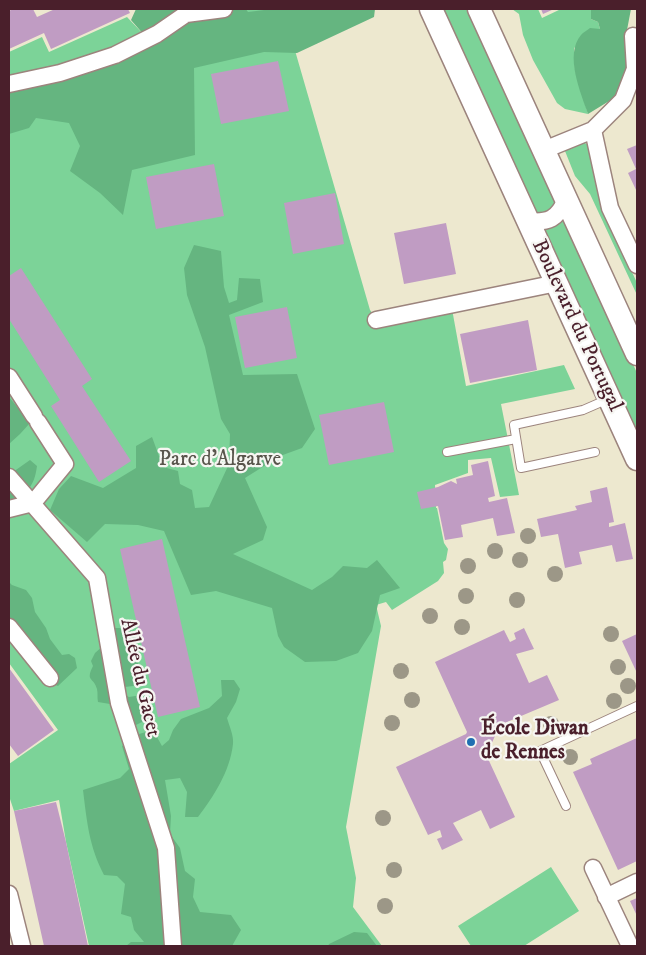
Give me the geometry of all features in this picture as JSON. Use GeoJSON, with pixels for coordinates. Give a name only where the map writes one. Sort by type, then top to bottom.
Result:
{"type":"FeatureCollection","features":[{"type":"Feature","properties":{"kind":"street"},"geometry":{"type":"LineString","coordinates":[[9,84],[60,73],[115,55],[157,34],[185,11],[224,9]]}},
{"type":"Feature","properties":{"kind":"street","name":"Boulevard du Portugal"},"geometry":{"type":"LineString","coordinates":[[431,9],[637,459]]}},
{"type":"Feature","properties":{"kind":"street","name":"Boulevard du Portugal"},"geometry":{"type":"LineString","coordinates":[[479,9],[637,354]]}},
{"type":"Feature","properties":{"kind":"street"},"geometry":{"type":"LineString","coordinates":[[544,150],[593,130],[623,100],[635,69],[633,36]]}},
{"type":"Feature","properties":{"kind":"street"},"geometry":{"type":"LineString","coordinates":[[593,130],[610,208],[637,265]]}},
{"type":"Feature","properties":{"kind":"street","name":"Boulevard du Portugal"},"geometry":{"type":"LineString","coordinates":[[528,221],[544,222],[551,219],[557,215],[566,200]]}},
{"type":"Feature","properties":{"kind":"street"},"geometry":{"type":"LineString","coordinates":[[376,320],[556,283]]}},
{"type":"Feature","properties":{"kind":"street"},"geometry":{"type":"LineString","coordinates":[[9,377],[65,464],[33,504],[9,509]]}},
{"type":"Feature","properties":{"kind":"street","name":"Allée du Gacet"},"geometry":{"type":"LineString","coordinates":[[9,477],[97,578],[119,703],[166,848],[173,946]]}},
{"type":"Feature","properties":{"kind":"street"},"geometry":{"type":"LineString","coordinates":[[9,628],[50,678]]}},
{"type":"Feature","properties":{"kind":"street"},"geometry":{"type":"LineString","coordinates":[[593,868],[630,946]]}},
{"type":"Feature","properties":{"kind":"street"},"geometry":{"type":"LineString","coordinates":[[606,897],[637,882]]}},
{"type":"Feature","properties":{"kind":"street"},"geometry":{"type":"LineString","coordinates":[[9,894],[22,946]]}},
{"type":"Feature","properties":{"kind":"lane"},"geometry":{"type":"LineString","coordinates":[[595,452],[521,468],[514,425],[583,410],[610,399]]}},
{"type":"Feature","properties":{"kind":"lane"},"geometry":{"type":"LineString","coordinates":[[447,452],[516,439]]}},
{"type":"Feature","properties":{"kind":"lane"},"geometry":{"type":"LineString","coordinates":[[566,806],[540,751],[637,706]]}},
{"type":"Feature","properties":{"kind":"green space"},"geometry":{"type":"Polygon","coordinates":[[[136,9],[246,9],[248,12],[272,9],[375,9],[374,17],[297,53],[264,52],[194,68],[195,155],[132,170],[123,215],[100,193],[70,171],[80,146],[69,123],[36,118],[29,128],[9,134],[9,91],[48,84],[105,66],[151,43],[131,20],[136,9]]]}},
{"type":"Feature","properties":{"kind":"green space","name":"Parc d'Algarve"},"geometry":{"type":"Polygon","coordinates":[[[251,9],[283,9],[370,310],[384,328],[386,324],[452,309],[466,386],[564,365],[575,389],[501,404],[519,495],[500,497],[491,458],[468,460],[468,473],[435,485],[436,508],[444,543],[448,549],[446,560],[443,562],[444,573],[438,581],[392,610],[386,602],[376,605],[381,626],[346,827],[356,878],[353,907],[382,946],[89,946],[66,842],[59,800],[14,811],[9,796],[9,764],[58,730],[9,663],[9,52],[42,37],[49,52],[127,17],[147,38],[251,9]]]}},
{"type":"Feature","properties":{"kind":"green space"},"geometry":{"type":"Polygon","coordinates":[[[439,9],[471,9],[557,199],[551,213],[536,214],[439,9]]]}},
{"type":"Feature","properties":{"kind":"green space"},"geometry":{"type":"Polygon","coordinates":[[[512,9],[538,9],[542,18],[561,9],[591,9],[591,19],[598,22],[600,29],[574,48],[575,70],[588,114],[565,109],[557,103],[533,60],[523,35],[519,14],[512,9]]]}},
{"type":"Feature","properties":{"kind":"green space"},"geometry":{"type":"Polygon","coordinates":[[[591,9],[631,9],[627,30],[628,69],[619,95],[588,114],[578,85],[574,53],[576,43],[583,33],[590,28],[600,29],[598,22],[591,19],[591,9]]]}},
{"type":"Feature","properties":{"kind":"green space"},"geometry":{"type":"Polygon","coordinates":[[[583,142],[592,147],[603,208],[637,283],[637,295],[590,194],[575,176],[565,151],[583,142]]]}},
{"type":"Feature","properties":{"kind":"green space"},"geometry":{"type":"Polygon","coordinates":[[[563,217],[566,219],[637,373],[637,440],[541,228],[563,217]]]}},
{"type":"Feature","properties":{"kind":"green space"},"geometry":{"type":"Polygon","coordinates":[[[194,245],[221,251],[224,287],[229,303],[237,300],[239,278],[260,279],[263,302],[229,315],[243,375],[297,374],[315,429],[302,448],[280,456],[245,478],[267,527],[263,540],[233,554],[312,590],[332,577],[343,566],[367,568],[377,560],[400,588],[380,595],[372,631],[358,653],[336,661],[305,662],[284,647],[278,636],[272,608],[216,591],[191,595],[164,531],[138,525],[105,524],[87,542],[50,510],[59,489],[71,476],[103,488],[136,468],[136,446],[152,437],[163,467],[178,471],[180,484],[192,490],[195,508],[209,507],[229,464],[230,434],[221,419],[205,347],[187,295],[184,268],[194,245]]]}},
{"type":"Feature","properties":{"kind":"green space"},"geometry":{"type":"Polygon","coordinates":[[[9,397],[30,423],[9,444],[9,397]]]}},
{"type":"Feature","properties":{"kind":"green space"},"geometry":{"type":"Polygon","coordinates":[[[30,460],[37,466],[34,480],[25,493],[9,505],[9,469],[13,472],[30,460]]]}},
{"type":"Feature","properties":{"kind":"green space"},"geometry":{"type":"Polygon","coordinates":[[[9,582],[26,590],[32,598],[35,612],[46,628],[50,639],[62,655],[69,654],[75,658],[77,668],[58,686],[41,679],[9,636],[9,582]]]}},
{"type":"Feature","properties":{"kind":"green space"},"geometry":{"type":"Polygon","coordinates":[[[111,628],[130,628],[134,645],[127,651],[128,656],[136,659],[140,668],[140,681],[133,686],[125,687],[123,694],[129,697],[141,695],[145,699],[150,718],[119,731],[110,704],[98,702],[96,685],[90,677],[93,666],[91,661],[95,653],[104,645],[111,628]]]}},
{"type":"Feature","properties":{"kind":"green space"},"geometry":{"type":"Polygon","coordinates":[[[221,680],[234,680],[240,689],[236,702],[227,718],[233,744],[225,773],[210,801],[198,817],[185,817],[187,792],[180,778],[165,780],[171,816],[170,834],[180,848],[185,871],[195,879],[193,897],[200,912],[231,915],[241,930],[232,946],[126,946],[131,942],[144,942],[134,930],[131,917],[121,914],[125,884],[117,876],[104,875],[99,864],[89,834],[83,790],[120,778],[129,769],[122,746],[139,734],[153,730],[162,746],[169,740],[181,719],[209,708],[222,696],[221,680]]]}},
{"type":"Feature","properties":{"kind":"green space"},"geometry":{"type":"Polygon","coordinates":[[[551,867],[579,911],[524,946],[471,946],[458,926],[551,867]]]}},
{"type":"Feature","properties":{"kind":"green space"},"geometry":{"type":"Polygon","coordinates":[[[354,932],[367,933],[377,946],[328,946],[329,944],[354,932]]]}},
{"type":"Feature","properties":{"kind":"building"},"geometry":{"type":"Polygon","coordinates":[[[13,9],[33,9],[37,17],[55,9],[128,9],[130,13],[51,49],[44,33],[9,49],[9,11],[13,9]]]}},
{"type":"Feature","properties":{"kind":"building"},"geometry":{"type":"Polygon","coordinates":[[[541,9],[554,9],[543,14],[541,9]]]}},
{"type":"Feature","properties":{"kind":"building"},"geometry":{"type":"Polygon","coordinates":[[[278,61],[289,111],[221,124],[211,74],[278,61]]]}},
{"type":"Feature","properties":{"kind":"building"},"geometry":{"type":"Polygon","coordinates":[[[637,145],[637,192],[628,173],[636,169],[627,149],[637,145]]]}},
{"type":"Feature","properties":{"kind":"building"},"geometry":{"type":"Polygon","coordinates":[[[214,164],[224,216],[156,229],[146,177],[214,164]]]}},
{"type":"Feature","properties":{"kind":"building"},"geometry":{"type":"Polygon","coordinates":[[[335,193],[344,244],[293,254],[284,203],[335,193]]]}},
{"type":"Feature","properties":{"kind":"building"},"geometry":{"type":"Polygon","coordinates":[[[446,223],[456,274],[404,284],[394,233],[446,223]]]}},
{"type":"Feature","properties":{"kind":"building"},"geometry":{"type":"Polygon","coordinates":[[[21,268],[92,379],[82,386],[131,461],[99,482],[51,406],[60,400],[9,319],[9,276],[21,268]]]}},
{"type":"Feature","properties":{"kind":"building"},"geometry":{"type":"Polygon","coordinates":[[[287,307],[297,358],[245,368],[235,317],[287,307]]]}},
{"type":"Feature","properties":{"kind":"building"},"geometry":{"type":"Polygon","coordinates":[[[528,320],[537,370],[470,383],[460,334],[528,320]]]}},
{"type":"Feature","properties":{"kind":"building"},"geometry":{"type":"Polygon","coordinates":[[[384,402],[394,452],[329,465],[319,415],[384,402]]]}},
{"type":"Feature","properties":{"kind":"building"},"geometry":{"type":"Polygon","coordinates":[[[488,461],[495,496],[488,498],[489,502],[507,498],[515,533],[497,536],[493,518],[461,525],[463,537],[445,540],[438,506],[421,509],[417,492],[438,487],[451,481],[457,484],[456,479],[473,475],[471,465],[488,461]]]}},
{"type":"Feature","properties":{"kind":"building"},"geometry":{"type":"Polygon","coordinates":[[[607,487],[614,522],[609,523],[609,527],[625,523],[633,559],[616,562],[612,545],[579,552],[582,564],[565,568],[558,534],[541,537],[537,519],[577,510],[575,506],[592,502],[590,491],[607,487]]]}},
{"type":"Feature","properties":{"kind":"building"},"geometry":{"type":"Polygon","coordinates":[[[162,539],[200,707],[158,717],[120,549],[162,539]]]}},
{"type":"Feature","properties":{"kind":"building","name":"École Diwan de Rennes"},"geometry":{"type":"Polygon","coordinates":[[[524,628],[534,649],[516,654],[529,683],[547,675],[559,700],[495,727],[495,736],[489,749],[484,750],[515,817],[490,829],[481,810],[453,823],[463,840],[442,850],[437,839],[442,837],[440,830],[428,835],[396,767],[467,732],[435,662],[504,630],[510,642],[516,639],[514,633],[524,628]]]}},
{"type":"Feature","properties":{"kind":"building"},"geometry":{"type":"Polygon","coordinates":[[[637,634],[637,673],[622,641],[637,634]]]}},
{"type":"Feature","properties":{"kind":"building"},"geometry":{"type":"Polygon","coordinates":[[[9,668],[54,730],[18,756],[9,744],[9,668]]]}},
{"type":"Feature","properties":{"kind":"building"},"geometry":{"type":"Polygon","coordinates":[[[637,738],[637,861],[618,870],[573,772],[592,764],[590,759],[637,738]]]}},
{"type":"Feature","properties":{"kind":"building"},"geometry":{"type":"Polygon","coordinates":[[[56,802],[88,946],[44,946],[14,811],[56,802]]]}},
{"type":"Feature","properties":{"kind":"building"},"geometry":{"type":"Polygon","coordinates":[[[637,898],[637,916],[630,901],[637,898]]]}},
{"type":"Feature","properties":{"kind":"place","name":"École Diwan de Rennes"},"geometry":{"type":"Point","coordinates":[471,742]}}]}
